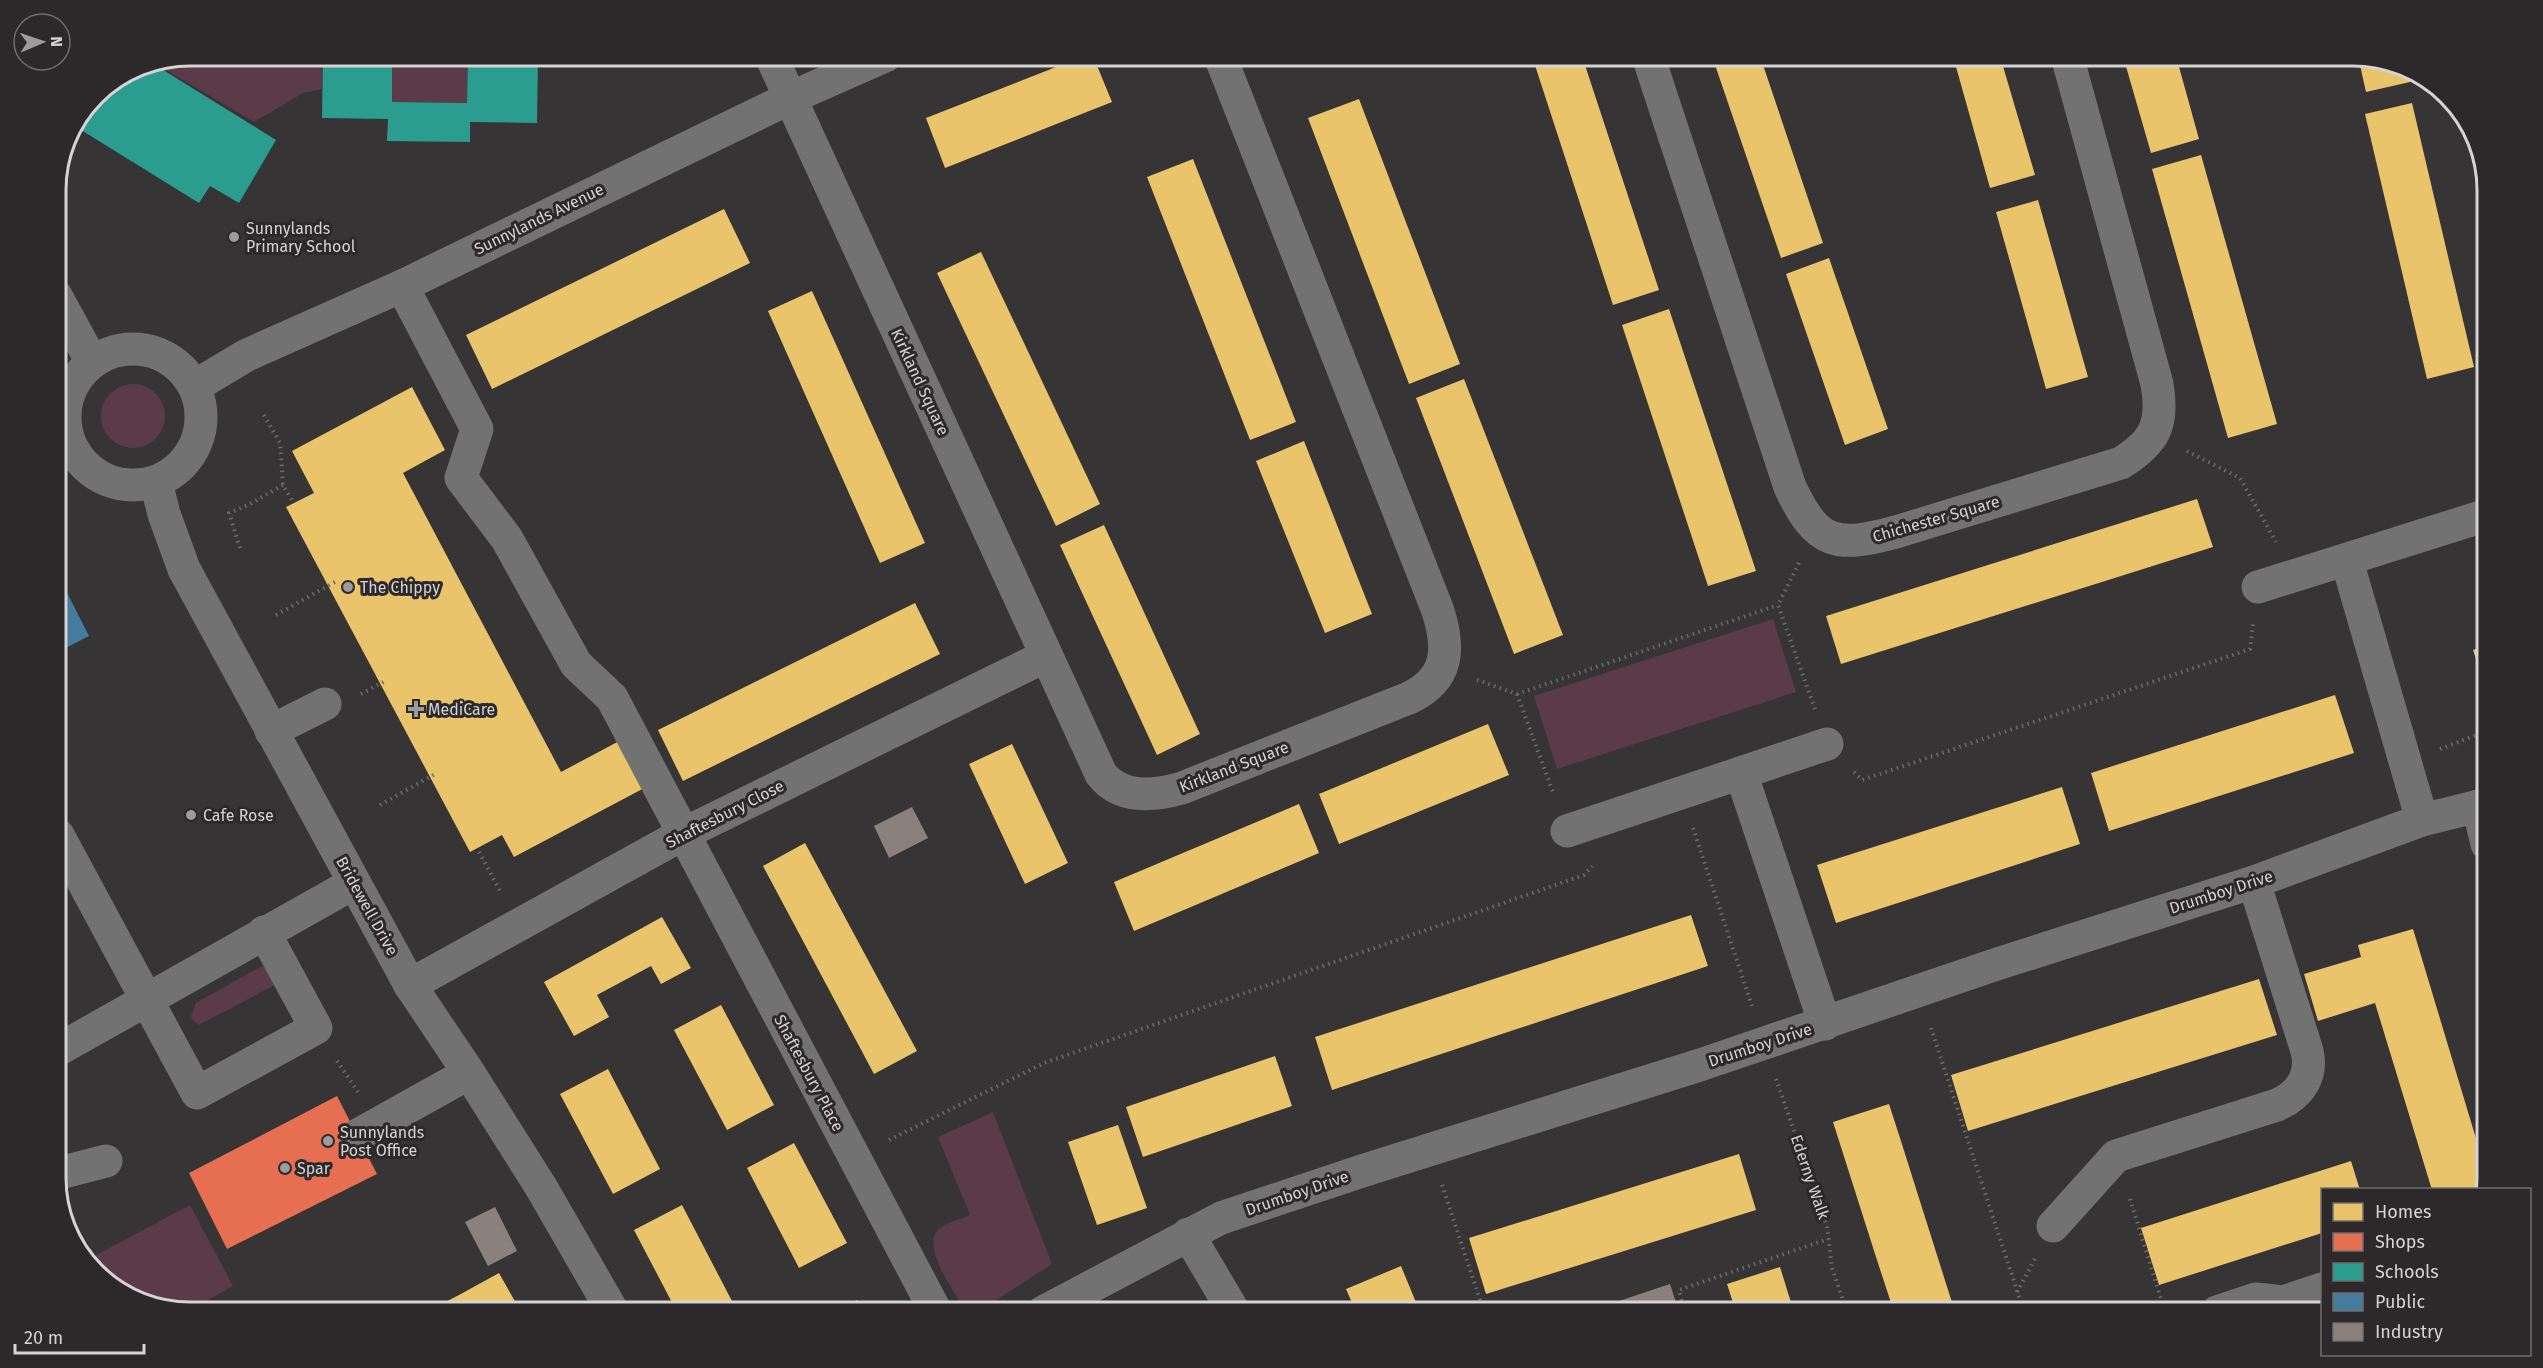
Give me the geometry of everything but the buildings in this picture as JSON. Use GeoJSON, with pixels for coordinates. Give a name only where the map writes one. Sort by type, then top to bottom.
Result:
{"type":"FeatureCollection","features":[{"type":"Feature","properties":{"kind":"street","name":"Kirkland Square"},"geometry":{"type":"LineString","coordinates":[[776,66],[1046,656],[1101,774],[1106,780],[1120,789],[1142,794],[1155,794],[1182,788],[1409,698],[1431,684],[1442,667]]}},
{"type":"Feature","properties":{"kind":"street","name":"Sunnylands Avenue"},"geometry":{"type":"LineString","coordinates":[[195,386],[247,355],[402,286],[790,98],[862,66]]}},
{"type":"Feature","properties":{"kind":"street"},"geometry":{"type":"LineString","coordinates":[[1224,66],[1438,611],[1444,643],[1442,667]]}},
{"type":"Feature","properties":{"kind":"street"},"geometry":{"type":"LineString","coordinates":[[1651,66],[1790,487],[1806,519],[1816,530]]}},
{"type":"Feature","properties":{"kind":"street"},"geometry":{"type":"LineString","coordinates":[[2070,66],[2157,384],[2159,414],[2154,434]]}},
{"type":"Feature","properties":{"kind":"street","name":"Shaftesbury Place"},"geometry":{"type":"LineString","coordinates":[[402,286],[477,429],[461,478],[507,539],[576,664],[612,698],[931,1302]]}},
{"type":"Feature","properties":{"kind":"street"},"geometry":{"type":"LineString","coordinates":[[66,314],[92,362]]}},
{"type":"Feature","properties":{"kind":"street"},"geometry":{"type":"LineString","coordinates":[[66,415],[67,401],[79,376],[92,362],[109,352],[129,348],[149,350],[168,357],[183,370],[195,386],[202,409],[200,432],[192,454],[177,471],[156,482],[136,486],[117,484],[98,477],[66,454]]}},
{"type":"Feature","properties":{"kind":"street","name":"Chichester Square"},"geometry":{"type":"LineString","coordinates":[[1816,530],[1823,535],[1842,541],[1896,532],[2121,463],[2142,449],[2154,434]]}},
{"type":"Feature","properties":{"kind":"street","name":"Bridewell Drive"},"geometry":{"type":"LineString","coordinates":[[156,482],[164,514],[184,569],[410,985],[541,1187],[607,1302]]}},
{"type":"Feature","properties":{"kind":"street"},"geometry":{"type":"LineString","coordinates":[[2258,587],[2347,561],[2477,518]]}},
{"type":"Feature","properties":{"kind":"street"},"geometry":{"type":"LineString","coordinates":[[2347,561],[2422,820]]}},
{"type":"Feature","properties":{"kind":"street","name":"Shaftesbury Close"},"geometry":{"type":"LineString","coordinates":[[410,985],[682,834],[1046,656]]}},
{"type":"Feature","properties":{"kind":"street"},"geometry":{"type":"LineString","coordinates":[[271,731],[324,704]]}},
{"type":"Feature","properties":{"kind":"street"},"geometry":{"type":"LineString","coordinates":[[1567,831],[1827,744]]}},
{"type":"Feature","properties":{"kind":"street"},"geometry":{"type":"LineString","coordinates":[[1741,773],[1825,1024]]}},
{"type":"Feature","properties":{"kind":"street","name":"Drumboy Drive"},"geometry":{"type":"LineString","coordinates":[[1062,1302],[1221,1218],[1764,1044],[1918,991],[2254,882],[2422,820],[2477,806]]}},
{"type":"Feature","properties":{"kind":"street"},"geometry":{"type":"LineString","coordinates":[[66,850],[197,1093],[316,1028],[264,932]]}},
{"type":"Feature","properties":{"kind":"street"},"geometry":{"type":"LineString","coordinates":[[2053,1226],[2116,1156],[2277,1105],[2295,1095],[2304,1083],[2309,1065],[2307,1051],[2254,882]]}},
{"type":"Feature","properties":{"kind":"street"},"geometry":{"type":"LineString","coordinates":[[66,1045],[354,883]]}},
{"type":"Feature","properties":{"kind":"street"},"geometry":{"type":"LineString","coordinates":[[368,1129],[469,1073]]}},
{"type":"Feature","properties":{"kind":"street"},"geometry":{"type":"LineString","coordinates":[[66,1171],[106,1161]]}},
{"type":"Feature","properties":{"kind":"street"},"geometry":{"type":"LineString","coordinates":[[1188,1234],[1228,1302]]}},
{"type":"Feature","properties":{"kind":"street"},"geometry":{"type":"LineString","coordinates":[[2247,1302],[2256,1299],[2283,1302],[2321,1289]]}},
{"type":"Feature","properties":{"kind":"path"},"geometry":{"type":"LineString","coordinates":[[264,415],[280,443],[283,485],[293,502]]}},
{"type":"Feature","properties":{"kind":"path"},"geometry":{"type":"LineString","coordinates":[[2154,434],[2240,478],[2296,577]]}},
{"type":"Feature","properties":{"kind":"path"},"geometry":{"type":"LineString","coordinates":[[240,548],[229,513],[283,485]]}},
{"type":"Feature","properties":{"kind":"path"},"geometry":{"type":"LineString","coordinates":[[1442,667],[1517,694],[1778,605],[1816,530]]}},
{"type":"Feature","properties":{"kind":"path"},"geometry":{"type":"LineString","coordinates":[[276,615],[335,582]]}},
{"type":"Feature","properties":{"kind":"path"},"geometry":{"type":"LineString","coordinates":[[1778,605],[1827,744],[1862,780],[2250,649],[2258,587]]}},
{"type":"Feature","properties":{"kind":"path"},"geometry":{"type":"LineString","coordinates":[[1517,694],[1567,831]]}},
{"type":"Feature","properties":{"kind":"path"},"geometry":{"type":"LineString","coordinates":[[2406,761],[2477,735]]}},
{"type":"Feature","properties":{"kind":"path"},"geometry":{"type":"LineString","coordinates":[[380,805],[437,773]]}},
{"type":"Feature","properties":{"kind":"path","name":"Ederny Walk"},"geometry":{"type":"LineString","coordinates":[[1681,793],[1827,1226],[1832,1268],[1844,1302]]}},
{"type":"Feature","properties":{"kind":"path"},"geometry":{"type":"LineString","coordinates":[[854,1157],[1044,1063],[1584,875],[1599,858]]}},
{"type":"Feature","properties":{"kind":"path"},"geometry":{"type":"LineString","coordinates":[[1918,991],[2021,1302]]}},
{"type":"Feature","properties":{"kind":"path"},"geometry":{"type":"LineString","coordinates":[[316,1028],[368,1129]]}},
{"type":"Feature","properties":{"kind":"path"},"geometry":{"type":"LineString","coordinates":[[1431,1149],[1481,1302]]}},
{"type":"Feature","properties":{"kind":"path"},"geometry":{"type":"LineString","coordinates":[[2116,1156],[2162,1302]]}},
{"type":"Feature","properties":{"kind":"path"},"geometry":{"type":"LineString","coordinates":[[1682,1302],[1679,1290],[1828,1239]]}},
{"type":"Feature","properties":{"kind":"shaded area"},"geometry":{"type":"Polygon","coordinates":[[[182,66],[323,66],[322,89],[303,93],[254,122],[163,68],[182,66]]]}},
{"type":"Feature","properties":{"kind":"shaded area"},"geometry":{"type":"Polygon","coordinates":[[[392,66],[468,66],[467,103],[392,102],[392,66]]]}},
{"type":"Feature","properties":{"kind":"shaded area"},"geometry":{"type":"Polygon","coordinates":[[[133,384],[151,390],[159,398],[165,416],[159,434],[151,442],[133,448],[115,442],[107,434],[101,416],[107,398],[115,390],[133,384]]]}},
{"type":"Feature","properties":{"kind":"shaded area"},"geometry":{"type":"Polygon","coordinates":[[[1773,619],[1796,692],[1557,769],[1534,696],[1773,619]]]}},
{"type":"Feature","properties":{"kind":"shaded area"},"geometry":{"type":"Polygon","coordinates":[[[262,966],[271,969],[275,982],[273,986],[199,1025],[194,1022],[191,1016],[196,1003],[262,966]]]}},
{"type":"Feature","properties":{"kind":"shaded area"},"geometry":{"type":"Polygon","coordinates":[[[993,1112],[1052,1264],[993,1302],[960,1302],[935,1255],[933,1245],[935,1235],[940,1228],[970,1215],[938,1137],[993,1112]]]}},
{"type":"Feature","properties":{"kind":"shaded area"},"geometry":{"type":"Polygon","coordinates":[[[190,1205],[233,1286],[204,1302],[165,1300],[121,1281],[94,1256],[190,1205]]]}},
{"type":"Feature","properties":{"kind":"place","name":"Sunnylands Primary School"},"geometry":{"type":"Point","coordinates":[234,237]}},
{"type":"Feature","properties":{"kind":"place","name":"The Chippy"},"geometry":{"type":"Point","coordinates":[348,587]}},
{"type":"Feature","properties":{"kind":"place","name":"MediCare"},"geometry":{"type":"Point","coordinates":[416,709]}},
{"type":"Feature","properties":{"kind":"place","name":"Cafe Rose"},"geometry":{"type":"Point","coordinates":[191,815]}},
{"type":"Feature","properties":{"kind":"place","name":"Sunnylands Post Office"},"geometry":{"type":"Point","coordinates":[328,1141]}},
{"type":"Feature","properties":{"kind":"place","name":"Spar"},"geometry":{"type":"Point","coordinates":[285,1168]}}]}
